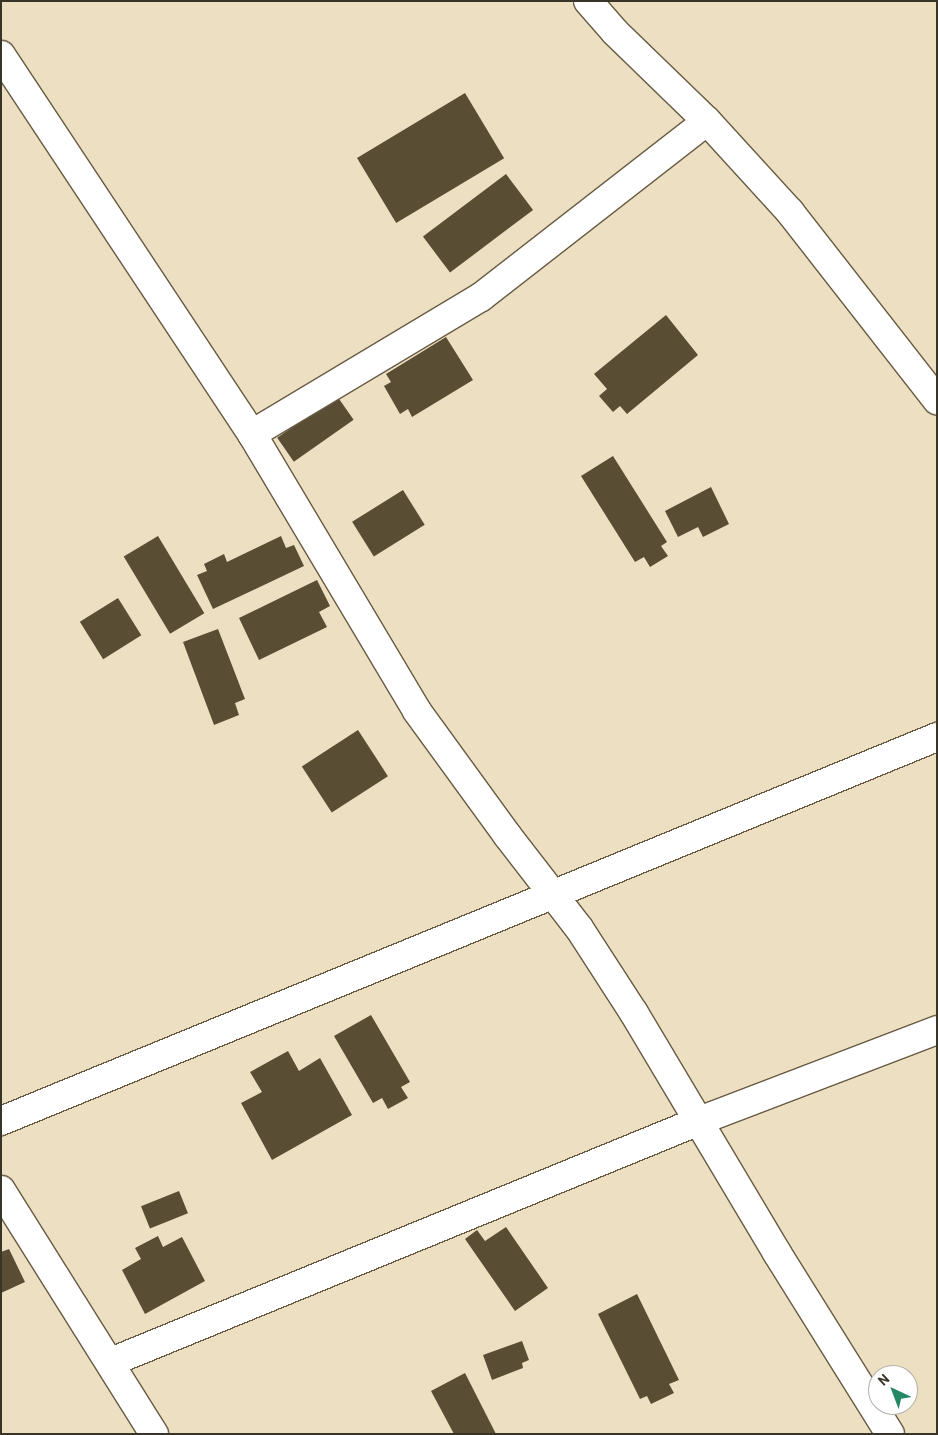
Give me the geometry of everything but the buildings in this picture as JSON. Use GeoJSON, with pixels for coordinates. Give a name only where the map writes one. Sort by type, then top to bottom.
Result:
{"type":"FeatureCollection","features":[{"type":"Feature","properties":{"kind":"street"},"geometry":{"type":"LineString","coordinates":[[588,1],[615,32],[708,121],[790,212],[937,400]]}},
{"type":"Feature","properties":{"kind":"street"},"geometry":{"type":"LineString","coordinates":[[1,55],[252,434],[417,711],[507,835],[580,928],[629,1005],[777,1253],[890,1434]]}},
{"type":"Feature","properties":{"kind":"street"},"geometry":{"type":"LineString","coordinates":[[252,434],[481,296],[708,121]]}},
{"type":"Feature","properties":{"kind":"street"},"geometry":{"type":"LineString","coordinates":[[1,1121],[937,737]]}},
{"type":"Feature","properties":{"kind":"street"},"geometry":{"type":"LineString","coordinates":[[111,1362],[698,1122],[937,1030]]}},
{"type":"Feature","properties":{"kind":"street"},"geometry":{"type":"LineString","coordinates":[[1,1190],[11,1224],[111,1362],[154,1434]]}}]}
